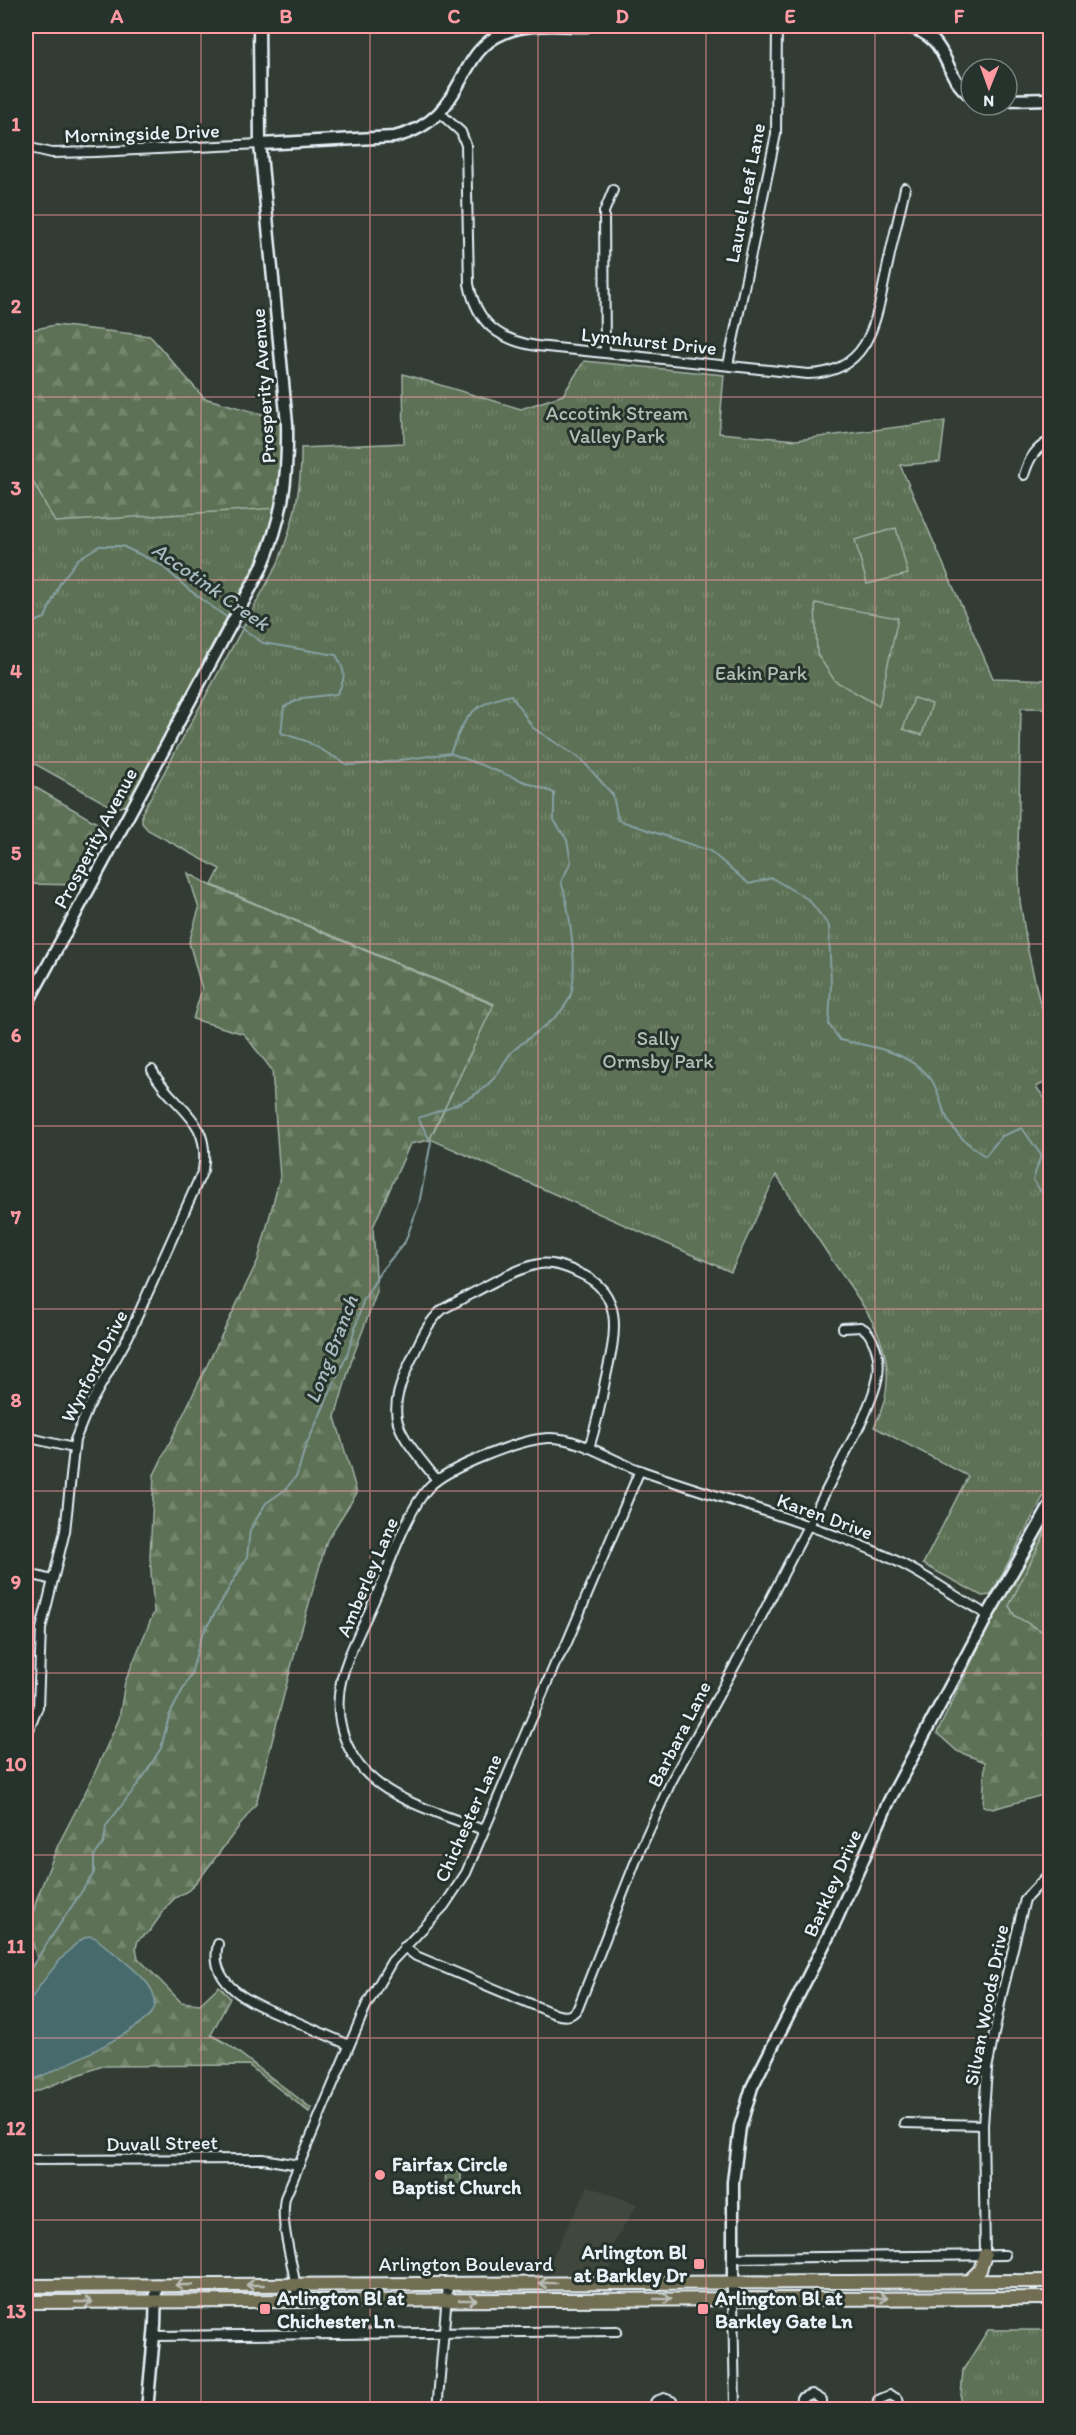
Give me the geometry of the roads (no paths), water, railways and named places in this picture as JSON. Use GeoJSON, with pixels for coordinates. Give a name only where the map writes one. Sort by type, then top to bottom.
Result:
{"type":"FeatureCollection","features":[{"type":"Feature","properties":{"kind":"main road"},"geometry":{"type":"LineString","coordinates":[[969,2281],[980,2270],[985,2255]]}},
{"type":"Feature","properties":{"kind":"main road","name":"Arlington Boulevard"},"geometry":{"type":"LineString","coordinates":[[26,2286],[1050,2281]]}},
{"type":"Feature","properties":{"kind":"main road","name":"Arlington Boulevard"},"geometry":{"type":"LineString","coordinates":[[26,2302],[1050,2298]]}},
{"type":"Feature","properties":{"kind":"street","name":"Prosperity Avenue"},"geometry":{"type":"LineString","coordinates":[[26,1006],[261,569],[278,526],[283,505],[287,466],[283,376],[260,144],[259,26]]}},
{"type":"Feature","properties":{"kind":"street"},"geometry":{"type":"LineString","coordinates":[[260,144],[394,137],[420,129],[441,114],[477,55],[494,38],[515,29],[527,27],[586,26]]}},
{"type":"Feature","properties":{"kind":"street","name":"Laurel Leaf Lane"},"geometry":{"type":"LineString","coordinates":[[728,365],[776,134],[777,26]]}},
{"type":"Feature","properties":{"kind":"street"},"geometry":{"type":"LineString","coordinates":[[905,26],[920,30],[937,42],[959,84]]}},
{"type":"Feature","properties":{"kind":"street"},"geometry":{"type":"LineString","coordinates":[[1019,100],[1050,99]]}},
{"type":"Feature","properties":{"kind":"street","name":"Lynnhurst Drive"},"geometry":{"type":"LineString","coordinates":[[441,114],[461,132],[466,145],[469,284],[472,297],[483,319],[500,334],[522,343],[817,374],[838,368],[858,354],[868,341],[875,325],[905,188]]}},
{"type":"Feature","properties":{"kind":"street","name":"Morningside Drive"},"geometry":{"type":"LineString","coordinates":[[26,147],[44,152],[84,152],[260,144]]}},
{"type":"Feature","properties":{"kind":"street"},"geometry":{"type":"LineString","coordinates":[[605,353],[604,212],[613,190]]}},
{"type":"Feature","properties":{"kind":"street"},"geometry":{"type":"LineString","coordinates":[[1024,475],[1032,454],[1050,441]]}},
{"type":"Feature","properties":{"kind":"street","name":"Wynford Drive"},"geometry":{"type":"LineString","coordinates":[[26,1737],[38,1707],[41,1629],[65,1531],[73,1448],[83,1418],[128,1337],[203,1170],[204,1151],[198,1127],[165,1090],[152,1070]]}},
{"type":"Feature","properties":{"kind":"street"},"geometry":{"type":"LineString","coordinates":[[437,1480],[403,1435],[399,1425],[396,1402],[401,1380],[420,1340],[435,1317],[453,1304],[536,1265],[558,1265],[588,1278],[603,1291],[613,1311],[614,1341],[589,1448]]}},
{"type":"Feature","properties":{"kind":"street","name":"Barbara Lane"},"geometry":{"type":"LineString","coordinates":[[404,1947],[416,1956],[555,2014],[568,2017],[573,2015],[581,2002],[640,1850],[671,1782],[758,1623],[863,1419],[879,1373],[879,1356],[868,1332],[861,1328],[843,1328]]}},
{"type":"Feature","properties":{"kind":"street"},"geometry":{"type":"LineString","coordinates":[[26,1437],[73,1448]]}},
{"type":"Feature","properties":{"kind":"street","name":"Amberley Lane"},"geometry":{"type":"LineString","coordinates":[[483,1830],[393,1794],[376,1783],[353,1756],[341,1729],[339,1712],[342,1680],[410,1518],[420,1499],[437,1480],[454,1469],[536,1439],[560,1438],[640,1470]]}},
{"type":"Feature","properties":{"kind":"street","name":"Karen Drive"},"geometry":{"type":"LineString","coordinates":[[640,1470],[860,1545],[903,1564],[988,1615]]}},
{"type":"Feature","properties":{"kind":"street","name":"Chichester Lane"},"geometry":{"type":"LineString","coordinates":[[297,2301],[297,2284],[283,2220],[283,2209],[285,2198],[299,2164],[366,2006],[392,1961],[440,1910],[457,1888],[555,1664],[566,1645],[640,1470]]}},
{"type":"Feature","properties":{"kind":"street","name":"Barkley Drive"},"geometry":{"type":"LineString","coordinates":[[733,2299],[733,2182],[736,2149],[752,2087],[834,1925],[889,1800],[988,1615],[1050,1506]]}},
{"type":"Feature","properties":{"kind":"street"},"geometry":{"type":"LineString","coordinates":[[26,1572],[52,1580]]}},
{"type":"Feature","properties":{"kind":"street","name":"Silvan Woods Drive"},"geometry":{"type":"LineString","coordinates":[[985,2255],[983,2125],[987,2069],[1025,1899],[1045,1878]]}},
{"type":"Feature","properties":{"kind":"street"},"geometry":{"type":"LineString","coordinates":[[218,1944],[216,1960],[218,1969],[222,1977],[241,1995],[349,2045]]}},
{"type":"Feature","properties":{"kind":"street"},"geometry":{"type":"LineString","coordinates":[[904,2123],[983,2125]]}},
{"type":"Feature","properties":{"kind":"street","name":"Duvall Street"},"geometry":{"type":"LineString","coordinates":[[26,2160],[263,2159],[299,2164]]}},
{"type":"Feature","properties":{"kind":"street"},"geometry":{"type":"LineString","coordinates":[[732,2258],[1005,2255]]}},
{"type":"Feature","properties":{"kind":"street"},"geometry":{"type":"LineString","coordinates":[[437,2409],[448,2284]]}},
{"type":"Feature","properties":{"kind":"street"},"geometry":{"type":"LineString","coordinates":[[147,2409],[156,2285]]}},
{"type":"Feature","properties":{"kind":"street"},"geometry":{"type":"LineString","coordinates":[[733,2299],[735,2409]]}},
{"type":"Feature","properties":{"kind":"street"},"geometry":{"type":"LineString","coordinates":[[154,2336],[617,2331]]}},
{"type":"Feature","properties":{"kind":"street"},"geometry":{"type":"LineString","coordinates":[[799,2409],[801,2398],[812,2394],[822,2400],[822,2409]]}},
{"type":"Feature","properties":{"kind":"street"},"geometry":{"type":"LineString","coordinates":[[876,2409],[878,2400],[890,2395],[898,2398],[901,2409]]}},
{"type":"Feature","properties":{"kind":"street"},"geometry":{"type":"LineString","coordinates":[[651,2409],[656,2401],[664,2398],[672,2401],[676,2409]]}},
{"type":"Feature","properties":{"kind":"water"},"geometry":{"type":"Polygon","coordinates":[[[89,1936],[96,1938],[145,1981],[154,1996],[153,2010],[142,2022],[111,2042],[26,2083],[24,2033],[26,2009],[45,1979],[63,1957],[81,1940],[89,1936]]]}},
{"type":"Feature","properties":{"kind":"waterway","name":"Accotink Creek"},"geometry":{"type":"LineString","coordinates":[[26,625],[45,618],[60,583],[78,559],[99,546],[122,546],[160,564],[188,589],[229,619]]}},
{"type":"Feature","properties":{"kind":"waterway","name":"Accotink Creek"},"geometry":{"type":"LineString","coordinates":[[236,624],[263,643],[336,655],[341,665],[344,674],[337,694],[302,698],[284,707],[281,733],[306,741],[348,765],[450,753],[465,721],[477,708],[511,695],[533,728],[582,760],[613,795],[618,820],[710,851],[749,884],[772,878],[809,900],[829,926],[831,985],[829,1025],[840,1040],[890,1052],[912,1062],[933,1082],[946,1117],[955,1130],[966,1142],[985,1156],[1002,1136],[1022,1128],[1041,1155],[1033,1180],[1044,1196],[1050,1216]]}},
{"type":"Feature","properties":{"kind":"waterway"},"geometry":{"type":"LineString","coordinates":[[26,692],[28,699],[26,702]]}},
{"type":"Feature","properties":{"kind":"waterway","name":"Long Branch"},"geometry":{"type":"LineString","coordinates":[[26,1975],[94,1873],[94,1856],[104,1843],[106,1826],[144,1776],[161,1748],[169,1716],[191,1674],[201,1637],[247,1557],[250,1530],[266,1503],[285,1490],[297,1475],[305,1448],[347,1355],[363,1301],[381,1271],[405,1242],[419,1204],[431,1142],[418,1118],[459,1103],[478,1093],[494,1078],[512,1052],[552,1020],[569,999],[574,975],[573,958],[570,923],[561,882],[571,862],[567,840],[554,820],[554,793],[450,753]]}},
{"type":"Feature","properties":{"kind":"place","name":"Fairfax Circle Baptist Church"},"geometry":{"type":"Point","coordinates":[380,2175]}},
{"type":"Feature","properties":{"kind":"place","name":"Arlington Bl at Barkley Dr"},"geometry":{"type":"Point","coordinates":[699,2264]}},
{"type":"Feature","properties":{"kind":"place","name":"Arlington Bl at Chichester Ln"},"geometry":{"type":"Point","coordinates":[265,2309]}},
{"type":"Feature","properties":{"kind":"place","name":"Arlington Bl at Barkley Gate Ln"},"geometry":{"type":"Point","coordinates":[703,2309]}},
{"type":"Feature","properties":{"kind":"park label","name":"Accotink Stream Valley Park"},"geometry":{"type":"Point","coordinates":[617,424]}},
{"type":"Feature","properties":{"kind":"park label","name":"Eakin Park"},"geometry":{"type":"Point","coordinates":[761,673]}},
{"type":"Feature","properties":{"kind":"park label","name":"Sally Ormsby Park"},"geometry":{"type":"Point","coordinates":[658,1050]}}]}
